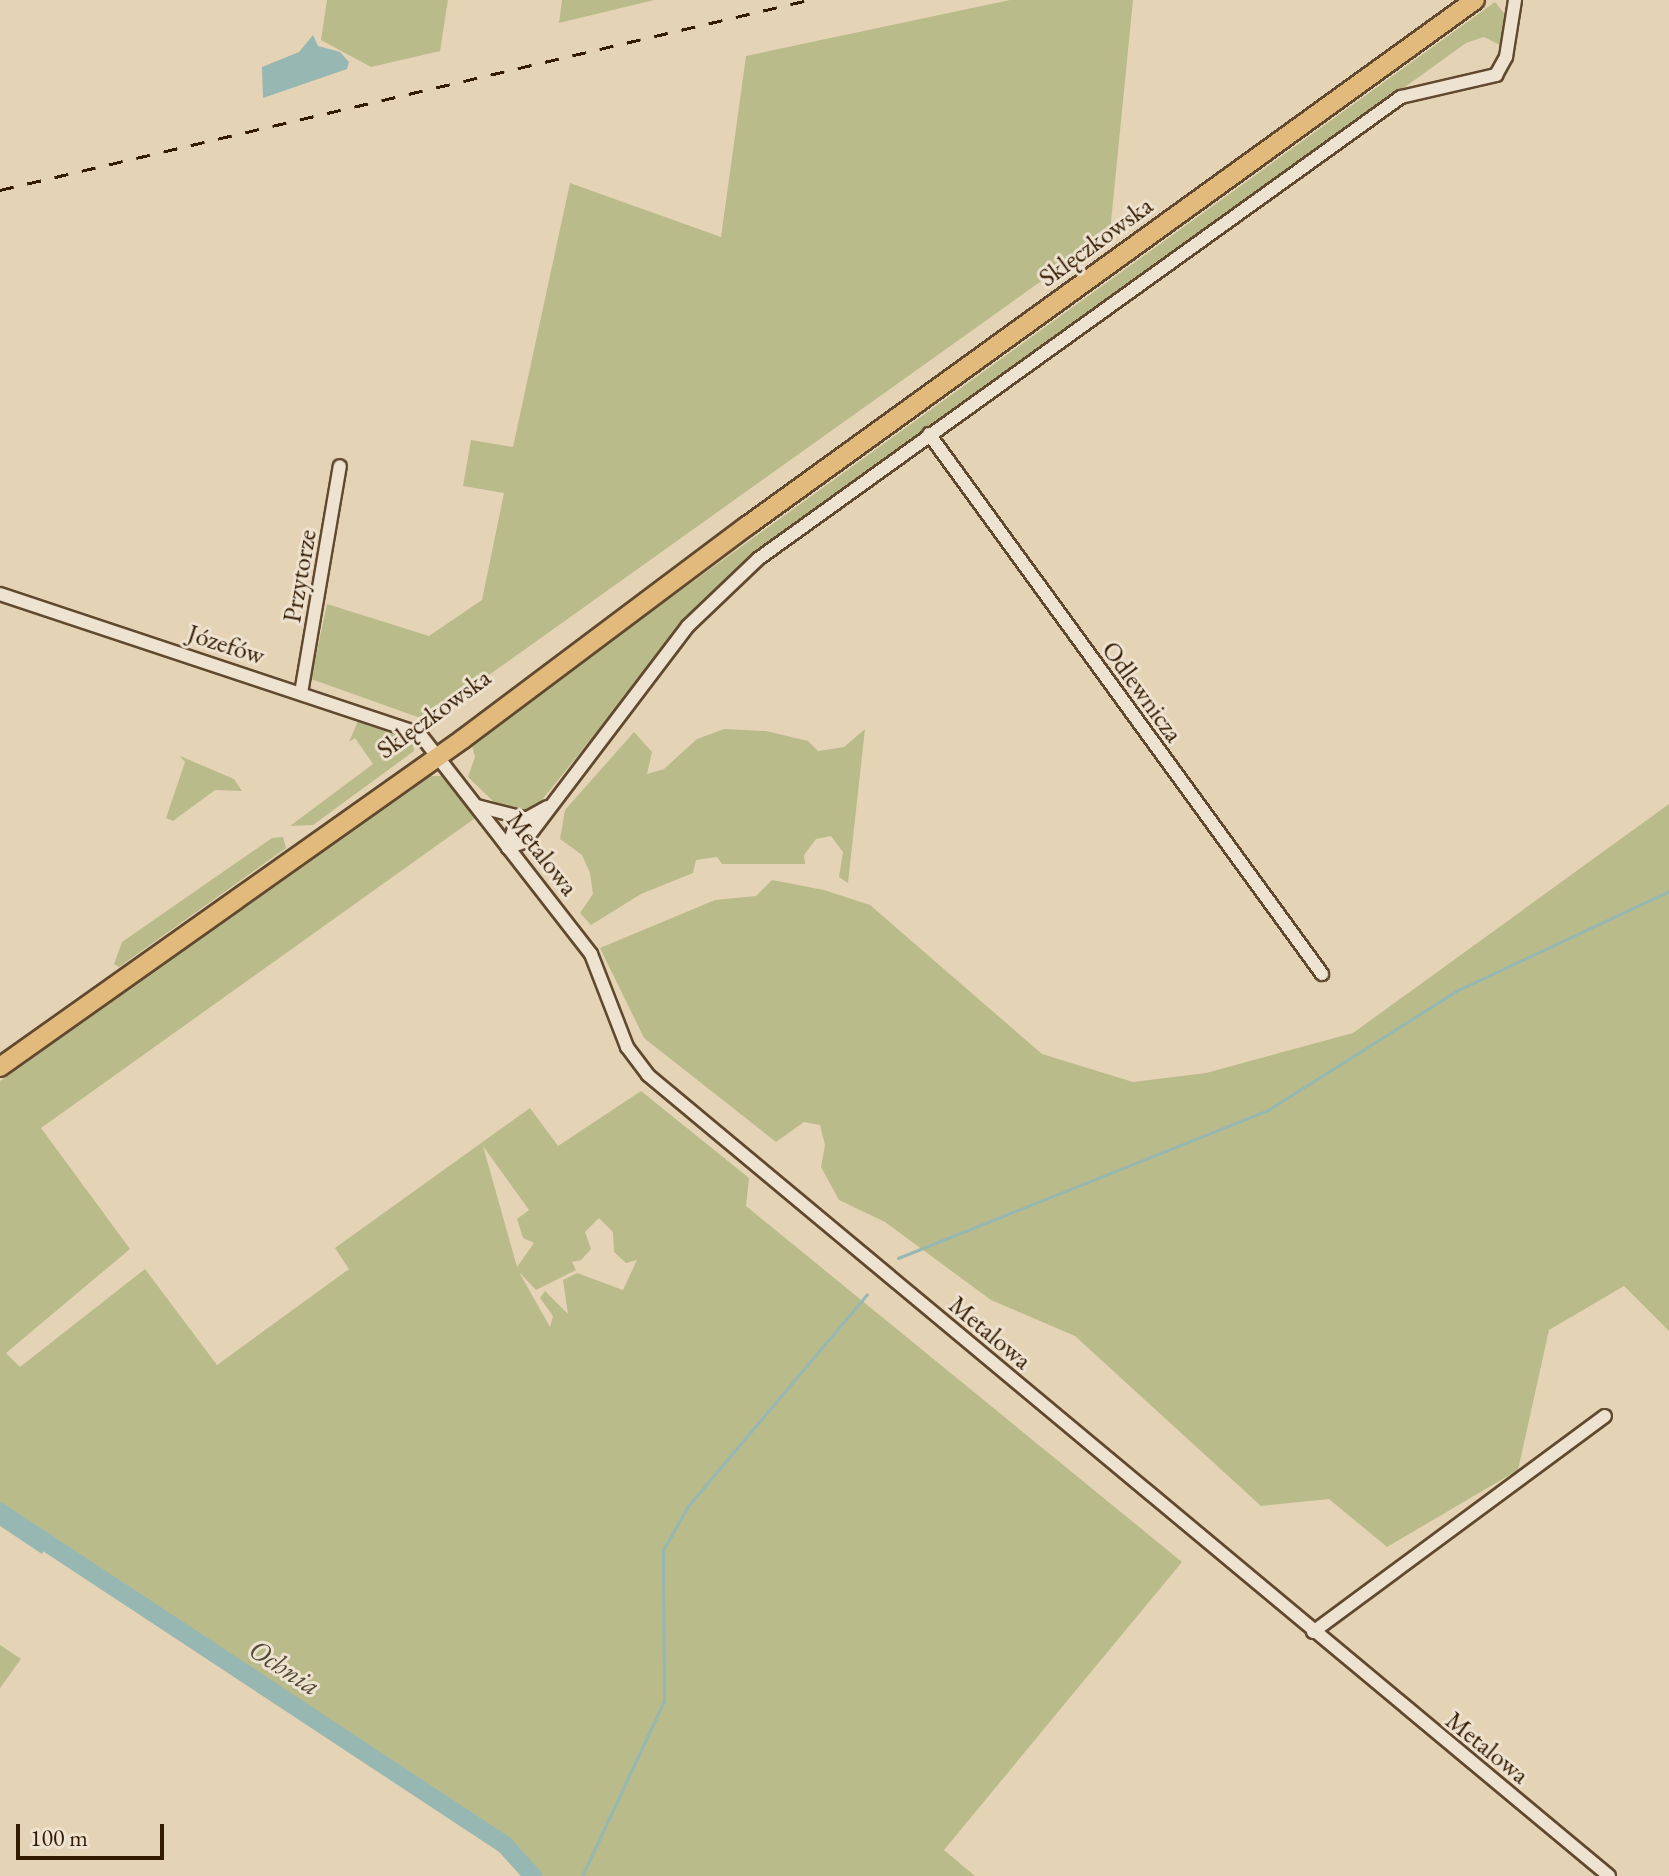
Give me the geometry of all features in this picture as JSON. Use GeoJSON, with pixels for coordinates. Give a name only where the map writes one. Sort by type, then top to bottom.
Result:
{"type":"FeatureCollection","features":[{"type":"Feature","properties":{"kind":"main road","name":"Sklęczkowska"},"geometry":{"type":"LineString","coordinates":[[0,1067],[1475,0]]}},
{"type":"Feature","properties":{"kind":"street"},"geometry":{"type":"LineString","coordinates":[[508,848],[524,842],[688,626],[721,592],[929,434],[1401,97],[1496,75],[1506,57],[1515,0]]}},
{"type":"Feature","properties":{"kind":"street","name":"Odlewnicza"},"geometry":{"type":"LineString","coordinates":[[929,434],[1322,974]]}},
{"type":"Feature","properties":{"kind":"street","name":"Przytorze"},"geometry":{"type":"LineString","coordinates":[[301,693],[340,466]]}},
{"type":"Feature","properties":{"kind":"street","name":"Józefów"},"geometry":{"type":"LineString","coordinates":[[0,594],[419,733],[436,751]]}},
{"type":"Feature","properties":{"kind":"street","name":"Metalowa"},"geometry":{"type":"LineString","coordinates":[[436,751],[591,954],[637,1064],[1313,1632],[1609,1876]]}},
{"type":"Feature","properties":{"kind":"street"},"geometry":{"type":"LineString","coordinates":[[477,806],[524,818]]}},
{"type":"Feature","properties":{"kind":"street"},"geometry":{"type":"LineString","coordinates":[[508,848],[515,825],[549,806]]}},
{"type":"Feature","properties":{"kind":"street"},"geometry":{"type":"LineString","coordinates":[[1313,1632],[1605,1416]]}},
{"type":"Feature","properties":{"kind":"green space"},"geometry":{"type":"Polygon","coordinates":[[[327,0],[448,0],[440,51],[371,67],[321,40],[327,0]]]}},
{"type":"Feature","properties":{"kind":"green space"},"geometry":{"type":"Polygon","coordinates":[[[562,0],[654,0],[559,23],[562,0]]]}},
{"type":"Feature","properties":{"kind":"green space"},"geometry":{"type":"Polygon","coordinates":[[[1010,0],[1133,0],[1110,232],[426,720],[311,679],[327,604],[429,636],[482,600],[504,493],[463,486],[471,440],[513,447],[570,183],[721,237],[746,56],[1010,0]]]}},
{"type":"Feature","properties":{"kind":"green space"},"geometry":{"type":"Polygon","coordinates":[[[1495,2],[1511,22],[1504,47],[1484,37],[1466,43],[755,556],[676,634],[537,806],[522,811],[497,805],[468,777],[475,757],[471,742],[1495,2]]]}},
{"type":"Feature","properties":{"kind":"green space"},"geometry":{"type":"Polygon","coordinates":[[[358,721],[411,734],[414,751],[313,825],[290,826],[373,764],[355,738],[349,742],[358,721]]]}},
{"type":"Feature","properties":{"kind":"green space"},"geometry":{"type":"Polygon","coordinates":[[[724,729],[766,731],[808,741],[818,751],[844,747],[865,729],[848,883],[839,877],[843,852],[831,836],[816,839],[804,855],[805,864],[722,864],[717,857],[696,860],[693,873],[641,894],[591,925],[580,913],[593,894],[590,873],[582,855],[560,839],[565,810],[634,732],[652,752],[647,774],[664,769],[697,739],[724,729]]]}},
{"type":"Feature","properties":{"kind":"green space"},"geometry":{"type":"Polygon","coordinates":[[[180,756],[234,779],[242,791],[215,790],[173,821],[166,818],[185,762],[180,756]]]}},
{"type":"Feature","properties":{"kind":"green space"},"geometry":{"type":"Polygon","coordinates":[[[426,776],[448,776],[478,816],[41,1128],[130,1249],[6,1353],[20,1367],[145,1269],[217,1365],[349,1269],[335,1248],[530,1108],[558,1146],[641,1091],[749,1178],[746,1206],[1182,1562],[944,1850],[975,1876],[535,1876],[504,1839],[0,1505],[0,1081],[426,776]],[[483,1146],[517,1267],[534,1243],[523,1238],[517,1219],[529,1210],[483,1146]],[[599,1218],[585,1232],[591,1249],[581,1260],[572,1262],[576,1270],[536,1290],[519,1272],[550,1327],[553,1316],[540,1298],[545,1291],[568,1314],[563,1280],[577,1273],[623,1290],[637,1260],[626,1263],[614,1252],[613,1232],[599,1218]]]}},
{"type":"Feature","properties":{"kind":"green space"},"geometry":{"type":"Polygon","coordinates":[[[1669,804],[1669,1331],[1624,1286],[1549,1330],[1518,1470],[1387,1547],[1329,1499],[1261,1506],[1075,1336],[991,1300],[885,1222],[839,1200],[821,1167],[825,1145],[820,1125],[804,1122],[776,1142],[644,1038],[600,948],[715,900],[756,896],[772,880],[824,890],[870,905],[1042,1054],[1133,1082],[1206,1073],[1353,1033],[1669,804]]]}},
{"type":"Feature","properties":{"kind":"green space"},"geometry":{"type":"Polygon","coordinates":[[[283,837],[286,848],[119,967],[114,964],[122,942],[272,838],[283,837]]]}},
{"type":"Feature","properties":{"kind":"green space"},"geometry":{"type":"Polygon","coordinates":[[[0,1645],[21,1659],[0,1688],[0,1645]]]}},
{"type":"Feature","properties":{"kind":"water"},"geometry":{"type":"Polygon","coordinates":[[[313,35],[318,46],[340,52],[349,62],[347,69],[263,98],[262,67],[299,52],[313,35]]]}},
{"type":"Feature","properties":{"kind":"water"},"geometry":{"type":"Polygon","coordinates":[[[0,1505],[49,1537],[42,1554],[0,1526],[0,1505]]]}},
{"type":"Feature","properties":{"kind":"waterway"},"geometry":{"type":"LineString","coordinates":[[898,1258],[1268,1110],[1458,990],[1669,891]]}},
{"type":"Feature","properties":{"kind":"waterway"},"geometry":{"type":"LineString","coordinates":[[582,1876],[664,1701],[663,1550],[688,1506],[867,1294]]}},
{"type":"Feature","properties":{"kind":"waterway","name":"Ochnia"},"geometry":{"type":"LineString","coordinates":[[0,1512],[505,1845],[533,1876]]}},
{"type":"Feature","properties":{"kind":"railway"},"geometry":{"type":"LineString","coordinates":[[0,190],[808,0]]}}]}
